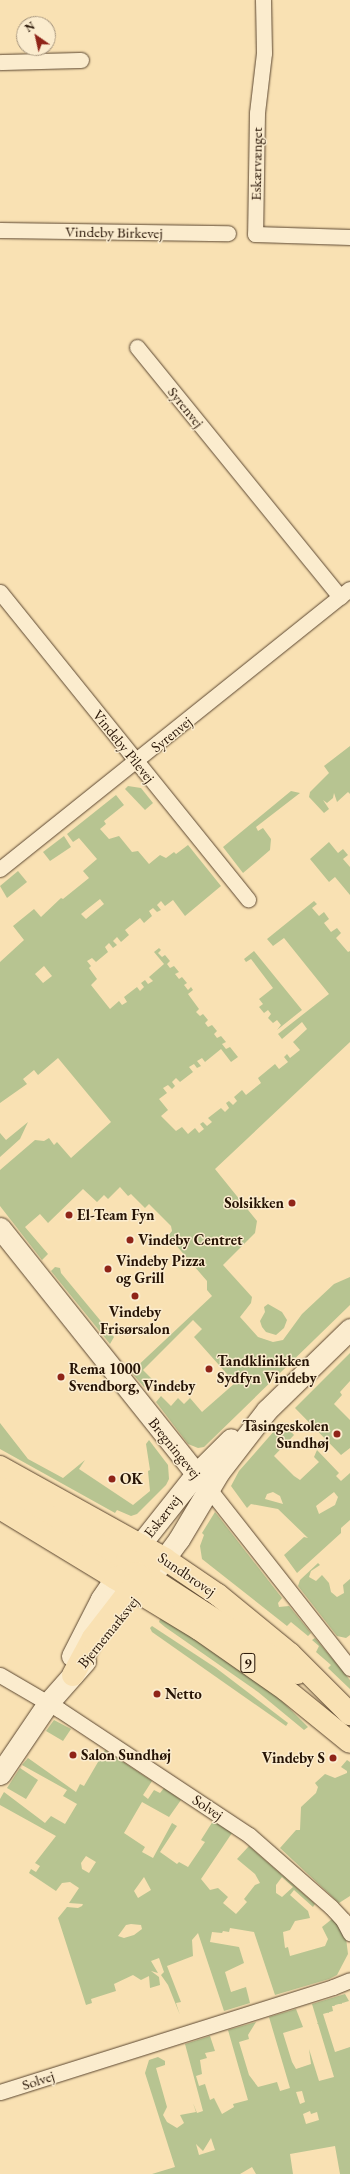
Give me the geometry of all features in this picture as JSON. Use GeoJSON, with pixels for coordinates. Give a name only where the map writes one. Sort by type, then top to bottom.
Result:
{"type":"FeatureCollection","features":[{"type":"Feature","properties":{"kind":"main road","name":"Sundbrovej"},"geometry":{"type":"LineString","coordinates":[[0,1467],[140,1571],[200,1629],[261,1672],[350,1742]]}},
{"type":"Feature","properties":{"kind":"main road"},"geometry":{"type":"LineString","coordinates":[[0,1488],[140,1571],[93,1638],[73,1675]]}},
{"type":"Feature","properties":{"kind":"main road","name":"Sundbrovej"},"geometry":{"type":"LineString","coordinates":[[0,1508],[140,1571],[260,1628],[350,1714]]}},
{"type":"Feature","properties":{"kind":"street","name":"Eskærvænget"},"geometry":{"type":"LineString","coordinates":[[263,0],[264,53],[257,113],[255,234],[350,237]]}},
{"type":"Feature","properties":{"kind":"street"},"geometry":{"type":"LineString","coordinates":[[0,62],[81,60]]}},
{"type":"Feature","properties":{"kind":"street","name":"Vindeby Birkevej"},"geometry":{"type":"LineString","coordinates":[[0,230],[228,233]]}},
{"type":"Feature","properties":{"kind":"street","name":"Syrenvej"},"geometry":{"type":"LineString","coordinates":[[0,869],[137,761],[345,593],[137,347]]}},
{"type":"Feature","properties":{"kind":"street","name":"Vindeby Pilevej"},"geometry":{"type":"LineString","coordinates":[[0,592],[248,899]]}},
{"type":"Feature","properties":{"kind":"street","name":"Bregningevej"},"geometry":{"type":"LineString","coordinates":[[0,1228],[350,1668]]}},
{"type":"Feature","properties":{"kind":"street","name":"Eskærvej"},"geometry":{"type":"LineString","coordinates":[[140,1571],[202,1481],[267,1410],[350,1329]]}},
{"type":"Feature","properties":{"kind":"street","name":"Eskærvej"},"geometry":{"type":"LineString","coordinates":[[140,1571],[202,1481]]}},
{"type":"Feature","properties":{"kind":"street","name":"Bjernemarksvej"},"geometry":{"type":"LineString","coordinates":[[0,1774],[48,1703],[97,1605],[140,1571]]}},
{"type":"Feature","properties":{"kind":"street","name":"Solvej"},"geometry":{"type":"LineString","coordinates":[[0,1675],[48,1703],[263,1845],[312,1889],[348,1928]]}},
{"type":"Feature","properties":{"kind":"street","name":"Bjernemarksvej"},"geometry":{"type":"LineString","coordinates":[[48,1703],[73,1675]]}},
{"type":"Feature","properties":{"kind":"street","name":"Solvej"},"geometry":{"type":"LineString","coordinates":[[0,2092],[333,1987],[350,1980]]}},
{"type":"Feature","properties":{"kind":"green space"},"geometry":{"type":"Polygon","coordinates":[[[350,746],[350,794],[348,792],[337,802],[334,793],[333,798],[327,803],[323,800],[329,809],[324,813],[309,797],[310,792],[329,773],[324,766],[350,746]]]}},
{"type":"Feature","properties":{"kind":"green space"},"geometry":{"type":"Polygon","coordinates":[[[128,786],[141,788],[153,803],[145,810],[125,789],[128,786]]]}},
{"type":"Feature","properties":{"kind":"green space"},"geometry":{"type":"Polygon","coordinates":[[[291,791],[300,793],[256,827],[258,831],[263,828],[271,839],[270,850],[243,873],[223,847],[291,791]]]}},
{"type":"Feature","properties":{"kind":"green space"},"geometry":{"type":"Polygon","coordinates":[[[116,795],[124,805],[104,821],[106,824],[100,829],[109,839],[119,836],[132,852],[138,851],[149,864],[160,855],[166,858],[174,852],[176,854],[188,845],[221,886],[185,916],[173,900],[165,906],[161,901],[157,905],[161,910],[157,912],[153,908],[149,911],[152,916],[144,923],[140,918],[125,930],[129,935],[121,942],[117,937],[113,941],[117,945],[113,948],[109,943],[105,947],[108,952],[96,962],[92,958],[87,961],[91,966],[89,968],[97,979],[91,985],[110,1009],[119,1001],[122,1005],[127,1002],[124,997],[137,987],[140,991],[144,987],[141,983],[145,980],[148,984],[153,981],[149,977],[164,964],[154,952],[159,948],[161,950],[158,953],[162,957],[165,955],[170,961],[167,964],[170,968],[174,966],[179,972],[175,974],[179,979],[182,977],[187,983],[184,985],[188,990],[191,987],[193,990],[188,994],[199,1009],[196,1012],[200,1016],[203,1014],[208,1020],[205,1023],[208,1027],[212,1025],[217,1031],[214,1034],[217,1038],[221,1036],[226,1042],[222,1044],[226,1049],[230,1047],[238,1057],[231,1062],[221,1049],[205,1062],[202,1058],[197,1061],[201,1066],[197,1068],[194,1064],[189,1067],[193,1072],[180,1082],[176,1078],[172,1082],[175,1086],[172,1089],[168,1085],[163,1088],[167,1093],[159,1099],[168,1110],[161,1116],[176,1131],[182,1127],[188,1134],[195,1128],[199,1133],[204,1129],[200,1124],[203,1122],[207,1126],[212,1122],[208,1118],[221,1108],[225,1112],[229,1108],[226,1103],[229,1101],[233,1105],[237,1101],[234,1097],[242,1090],[246,1095],[261,1083],[258,1078],[275,1064],[279,1069],[288,1062],[284,1057],[287,1054],[290,1058],[300,1050],[293,1042],[307,1029],[302,1022],[282,1039],[278,1034],[329,994],[284,938],[273,946],[267,939],[314,901],[317,904],[312,908],[319,916],[324,912],[329,919],[324,923],[331,932],[337,928],[341,933],[336,938],[348,952],[350,951],[350,1042],[215,1169],[257,1221],[255,1233],[223,1265],[252,1297],[251,1303],[240,1317],[258,1337],[273,1342],[283,1340],[302,1314],[334,1284],[350,1277],[350,1305],[204,1447],[198,1448],[188,1444],[156,1402],[161,1396],[171,1406],[178,1398],[184,1404],[190,1398],[202,1412],[235,1383],[194,1337],[202,1329],[193,1320],[143,1370],[153,1380],[144,1387],[131,1372],[212,1296],[207,1290],[207,1281],[168,1236],[172,1231],[171,1226],[149,1204],[145,1208],[131,1194],[128,1196],[120,1187],[108,1199],[104,1195],[97,1202],[83,1189],[48,1223],[40,1214],[25,1227],[48,1254],[42,1260],[0,1206],[0,1170],[35,1140],[44,1141],[49,1138],[54,1145],[57,1142],[71,1158],[111,1122],[58,1058],[38,1075],[34,1070],[23,1079],[27,1084],[0,1103],[0,962],[24,940],[13,926],[34,909],[41,917],[61,898],[63,899],[89,878],[83,871],[97,859],[79,838],[73,842],[67,834],[116,795]],[[100,899],[81,914],[86,919],[104,904],[100,899]],[[44,966],[35,974],[43,983],[52,976],[44,966]]]}},
{"type":"Feature","properties":{"kind":"green space"},"geometry":{"type":"Polygon","coordinates":[[[64,836],[71,847],[50,861],[43,852],[64,836]]]}},
{"type":"Feature","properties":{"kind":"green space"},"geometry":{"type":"Polygon","coordinates":[[[329,842],[338,853],[343,849],[348,855],[343,859],[350,867],[350,895],[335,877],[329,882],[310,859],[329,842]]]}},
{"type":"Feature","properties":{"kind":"green space"},"geometry":{"type":"Polygon","coordinates":[[[18,871],[27,882],[7,898],[0,886],[18,871]]]}},
{"type":"Feature","properties":{"kind":"green space"},"geometry":{"type":"Polygon","coordinates":[[[254,951],[302,1010],[277,1030],[281,1025],[277,1020],[273,1023],[268,1018],[271,1014],[268,1010],[264,1013],[259,1007],[263,1004],[259,999],[273,988],[251,959],[246,962],[244,959],[254,951]]]}},
{"type":"Feature","properties":{"kind":"green space"},"geometry":{"type":"Polygon","coordinates":[[[28,1122],[20,1139],[0,1157],[0,1133],[6,1140],[28,1122]]]}},
{"type":"Feature","properties":{"kind":"green space"},"geometry":{"type":"Polygon","coordinates":[[[55,1267],[60,1268],[61,1273],[114,1337],[110,1344],[51,1271],[55,1267]]]}},
{"type":"Feature","properties":{"kind":"green space"},"geometry":{"type":"Polygon","coordinates":[[[268,1304],[282,1312],[287,1320],[284,1328],[276,1335],[266,1332],[260,1321],[265,1312],[264,1307],[268,1304]]]}},
{"type":"Feature","properties":{"kind":"green space","name":"Tåsingeskolen Sundhøj"},"geometry":{"type":"Polygon","coordinates":[[[350,1353],[350,1381],[340,1392],[342,1395],[334,1404],[350,1420],[350,1448],[341,1455],[295,1408],[350,1353]]]}},
{"type":"Feature","properties":{"kind":"green space"},"geometry":{"type":"Polygon","coordinates":[[[282,1422],[294,1435],[274,1456],[294,1476],[300,1480],[319,1462],[314,1457],[317,1450],[339,1473],[336,1476],[341,1481],[350,1473],[350,1520],[341,1528],[341,1533],[297,1573],[284,1555],[304,1537],[308,1538],[278,1509],[251,1504],[247,1508],[231,1486],[239,1471],[282,1422]],[[273,1492],[267,1494],[265,1499],[283,1504],[280,1496],[273,1492]],[[334,1492],[316,1506],[319,1514],[335,1505],[338,1497],[334,1492]]]}},
{"type":"Feature","properties":{"kind":"green space"},"geometry":{"type":"Polygon","coordinates":[[[0,1423],[28,1459],[63,1478],[85,1460],[79,1469],[133,1505],[150,1491],[148,1471],[150,1470],[146,1444],[149,1440],[168,1465],[169,1479],[166,1485],[137,1514],[131,1516],[117,1510],[115,1513],[0,1449],[0,1423]]]}},
{"type":"Feature","properties":{"kind":"green space"},"geometry":{"type":"Polygon","coordinates":[[[215,1512],[282,1598],[278,1603],[279,1607],[289,1606],[311,1633],[308,1636],[291,1622],[287,1626],[202,1559],[200,1546],[204,1535],[202,1533],[215,1512]]]}},
{"type":"Feature","properties":{"kind":"green space"},"geometry":{"type":"Polygon","coordinates":[[[318,1563],[320,1565],[311,1571],[309,1577],[316,1581],[322,1575],[329,1583],[331,1592],[337,1597],[344,1593],[343,1585],[350,1579],[350,1635],[346,1638],[337,1636],[298,1586],[300,1580],[318,1563]]]}},
{"type":"Feature","properties":{"kind":"green space"},"geometry":{"type":"Polygon","coordinates":[[[161,1616],[280,1699],[308,1727],[304,1730],[258,1692],[165,1627],[159,1622],[161,1616]]]}},
{"type":"Feature","properties":{"kind":"green space"},"geometry":{"type":"Polygon","coordinates":[[[152,1626],[216,1668],[288,1723],[286,1726],[152,1632],[150,1628],[152,1626]]]}},
{"type":"Feature","properties":{"kind":"green space"},"geometry":{"type":"Polygon","coordinates":[[[315,1638],[350,1680],[350,1689],[328,1668],[331,1665],[316,1652],[319,1646],[312,1640],[315,1638]]]}},
{"type":"Feature","properties":{"kind":"green space"},"geometry":{"type":"Polygon","coordinates":[[[54,1720],[71,1729],[63,1741],[46,1731],[54,1720]]]}},
{"type":"Feature","properties":{"kind":"green space"},"geometry":{"type":"Polygon","coordinates":[[[105,1750],[152,1781],[143,1795],[148,1799],[154,1790],[160,1793],[164,1788],[181,1800],[169,1817],[142,1802],[124,1833],[145,1847],[142,1852],[153,1858],[172,1823],[177,1826],[160,1852],[177,1864],[179,1862],[188,1867],[205,1842],[201,1840],[213,1821],[232,1833],[201,1879],[210,1890],[218,1888],[228,1897],[223,1903],[236,1914],[247,1902],[244,1899],[255,1885],[260,1883],[255,1874],[237,1859],[249,1846],[315,1904],[313,1907],[294,1890],[290,1895],[308,1911],[310,1918],[295,1921],[290,1930],[283,1932],[285,1948],[288,1947],[290,1956],[325,1946],[328,1939],[322,1927],[332,1919],[341,1929],[346,1938],[348,1954],[337,1975],[329,1979],[275,1995],[254,1932],[230,1928],[229,1932],[212,1932],[210,1942],[239,1947],[244,1963],[225,1972],[231,1992],[246,1987],[250,2003],[224,2011],[198,1933],[192,1940],[193,1956],[167,1966],[181,2002],[176,2003],[180,2015],[168,1985],[161,1975],[164,1972],[159,1958],[151,1961],[158,1973],[151,1971],[159,1977],[160,1985],[150,1988],[149,1976],[141,1980],[133,1975],[114,1984],[116,1991],[91,1999],[92,2003],[86,2005],[58,1918],[67,1907],[78,1908],[82,1906],[83,1904],[69,1903],[79,1888],[70,1882],[62,1883],[56,1891],[29,1873],[31,1869],[36,1872],[40,1866],[35,1863],[56,1836],[0,1805],[0,1799],[4,1792],[45,1823],[51,1816],[65,1824],[77,1804],[63,1796],[67,1790],[22,1765],[28,1758],[76,1792],[80,1784],[84,1786],[105,1750]],[[86,1856],[81,1863],[82,1869],[89,1873],[96,1862],[86,1856]],[[144,1877],[134,1891],[138,1898],[151,1890],[144,1877]],[[282,1877],[276,1885],[276,1893],[282,1897],[293,1887],[282,1877]],[[126,1925],[118,1936],[124,1938],[134,1935],[142,1929],[141,1925],[126,1925]]]}},
{"type":"Feature","properties":{"kind":"green space"},"geometry":{"type":"Polygon","coordinates":[[[347,1760],[350,1762],[350,1896],[339,1903],[280,1848],[296,1830],[300,1830],[301,1807],[316,1793],[318,1787],[315,1783],[325,1774],[335,1778],[347,1773],[347,1771],[341,1767],[347,1760]]]}},
{"type":"Feature","properties":{"kind":"green space"},"geometry":{"type":"Polygon","coordinates":[[[20,1768],[38,1780],[26,1799],[7,1788],[20,1768]]]}},
{"type":"Feature","properties":{"kind":"green space"},"geometry":{"type":"Polygon","coordinates":[[[345,1994],[349,2001],[332,2006],[333,2011],[323,2014],[335,2052],[350,2047],[350,2174],[340,2174],[335,2146],[290,2154],[293,2174],[256,2174],[252,2167],[240,2174],[152,2174],[175,2167],[145,2073],[149,2060],[158,2057],[165,2061],[165,2065],[156,2068],[167,2107],[163,2115],[167,2122],[177,2128],[184,2123],[180,2115],[196,2112],[193,2103],[197,2113],[203,2111],[185,2044],[210,2036],[215,2051],[205,2053],[207,2058],[200,2060],[202,2074],[196,2076],[199,2086],[205,2084],[210,2100],[214,2098],[222,2114],[234,2107],[233,2104],[248,2100],[228,2030],[256,2022],[248,2035],[249,2039],[239,2042],[249,2075],[258,2087],[277,2082],[280,2091],[290,2088],[269,2017],[296,2009],[303,2027],[283,2033],[292,2062],[296,2069],[311,2064],[309,2049],[319,2081],[334,2077],[312,2004],[345,1994]],[[302,2091],[296,2092],[300,2104],[305,2102],[302,2091]],[[310,2111],[303,2114],[306,2124],[319,2120],[317,2112],[311,2114],[310,2111]],[[211,2138],[203,2151],[196,2144],[199,2155],[215,2150],[211,2138]]]}},
{"type":"Feature","properties":{"kind":"place","name":"Solsikken"},"geometry":{"type":"Point","coordinates":[292,1203]}},
{"type":"Feature","properties":{"kind":"place","name":"El-Team Fyn"},"geometry":{"type":"Point","coordinates":[69,1215]}},
{"type":"Feature","properties":{"kind":"place","name":"Vindeby Centret"},"geometry":{"type":"Point","coordinates":[130,1240]}},
{"type":"Feature","properties":{"kind":"place","name":"Vindeby Pizza og Grill"},"geometry":{"type":"Point","coordinates":[108,1269]}},
{"type":"Feature","properties":{"kind":"place","name":"Vindeby Frisørsalon"},"geometry":{"type":"Point","coordinates":[135,1296]}},
{"type":"Feature","properties":{"kind":"place","name":"Tandklinikken Sydfyn Vindeby"},"geometry":{"type":"Point","coordinates":[209,1369]}},
{"type":"Feature","properties":{"kind":"place","name":"Rema 1000 Svendborg, Vindeby"},"geometry":{"type":"Point","coordinates":[61,1377]}},
{"type":"Feature","properties":{"kind":"place","name":"Tåsingeskolen Sundhøj"},"geometry":{"type":"Point","coordinates":[337,1434]}},
{"type":"Feature","properties":{"kind":"place","name":"OK"},"geometry":{"type":"Point","coordinates":[112,1479]}},
{"type":"Feature","properties":{"kind":"place","name":"Netto"},"geometry":{"type":"Point","coordinates":[157,1694]}},
{"type":"Feature","properties":{"kind":"place","name":"Salon Sundhøj"},"geometry":{"type":"Point","coordinates":[73,1755]}},
{"type":"Feature","properties":{"kind":"place","name":"Vindeby S"},"geometry":{"type":"Point","coordinates":[333,1758]}}]}
